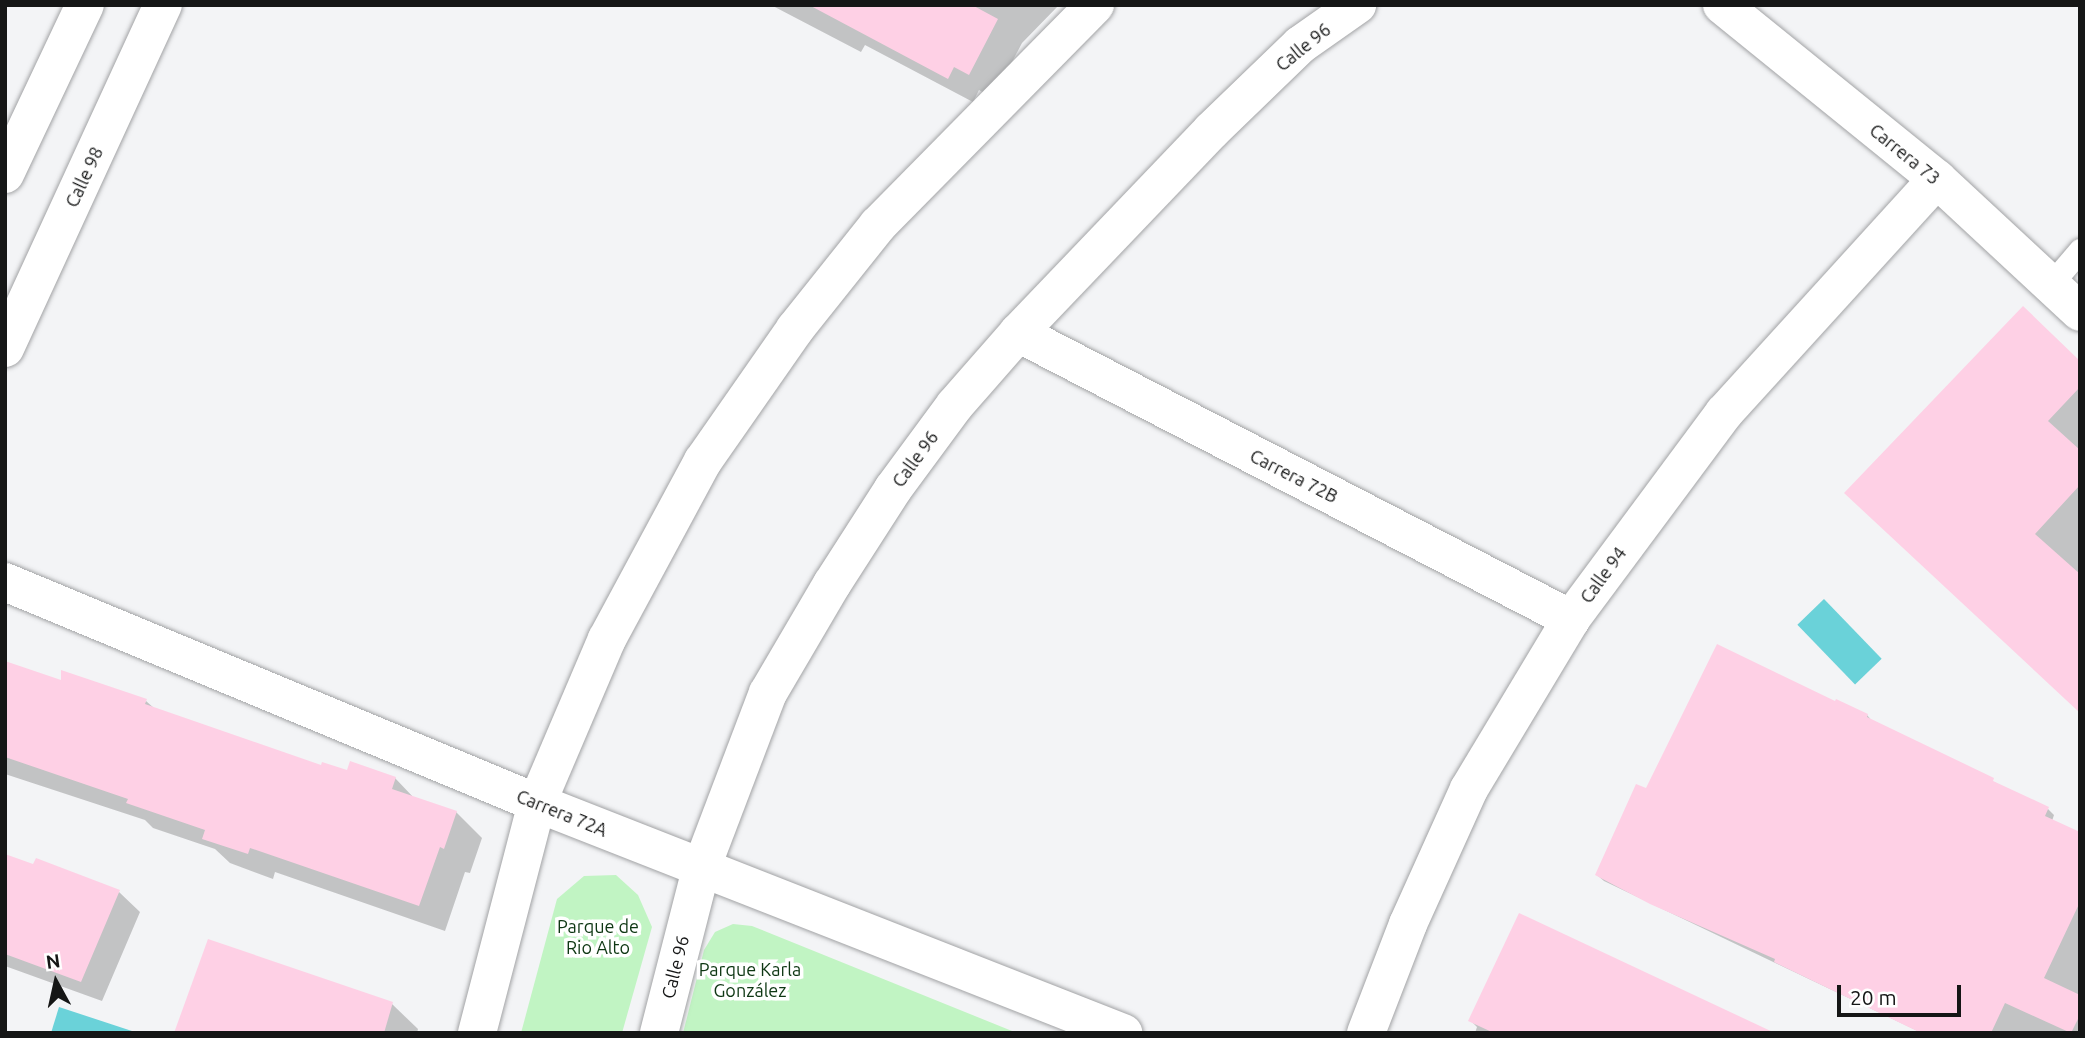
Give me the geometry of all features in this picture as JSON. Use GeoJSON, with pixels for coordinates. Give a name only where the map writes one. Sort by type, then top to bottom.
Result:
{"type":"FeatureCollection","features":[{"type":"Feature","properties":{"kind":"street"},"geometry":{"type":"LineString","coordinates":[[5,174],[85,5]]}},
{"type":"Feature","properties":{"kind":"street","name":"Calle 98"},"geometry":{"type":"LineString","coordinates":[[5,348],[163,5]]}},
{"type":"Feature","properties":{"kind":"street"},"geometry":{"type":"LineString","coordinates":[[477,1033],[537,803],[607,639],[703,461],[795,329],[878,225],[1095,5]]}},
{"type":"Feature","properties":{"kind":"street","name":"Calle 96"},"geometry":{"type":"LineString","coordinates":[[659,1033],[701,869],[768,693],[832,584],[893,489],[955,405],[1018,333],[1221,122],[1300,45],[1357,5]]}},
{"type":"Feature","properties":{"kind":"street","name":"Carrera 73"},"geometry":{"type":"LineString","coordinates":[[1721,5],[1937,179],[2080,312]]}},
{"type":"Feature","properties":{"kind":"street","name":"Calle 94"},"geometry":{"type":"LineString","coordinates":[[1366,1033],[1408,924],[1468,789],[1571,619],[1724,413],[1937,179]]}},
{"type":"Feature","properties":{"kind":"street","name":"Carrera 72B"},"geometry":{"type":"LineString","coordinates":[[1018,333],[1571,619]]}},
{"type":"Feature","properties":{"kind":"street","name":"Carrera 72A"},"geometry":{"type":"LineString","coordinates":[[5,582],[537,803],[1123,1033]]}},
{"type":"Feature","properties":{"kind":"lane"},"geometry":{"type":"LineString","coordinates":[[2051,284],[2080,250]]}},
{"type":"Feature","properties":{"kind":"green space","name":"Parque de Rio Alto"},"geometry":{"type":"Polygon","coordinates":[[[616,875],[638,895],[652,927],[622,1033],[521,1033],[557,899],[584,876],[616,875]]]}},
{"type":"Feature","properties":{"kind":"green space","name":"Parque Karla González"},"geometry":{"type":"Polygon","coordinates":[[[733,924],[752,926],[1017,1033],[683,1033],[704,950],[715,932],[733,924]]]}},
{"type":"Feature","properties":{"kind":"water"},"geometry":{"type":"Polygon","coordinates":[[[1824,599],[1882,659],[1855,684],[1797,625],[1824,599]]]}},
{"type":"Feature","properties":{"kind":"water"},"geometry":{"type":"Polygon","coordinates":[[[59,1007],[138,1033],[51,1033],[59,1007]]]}},
{"type":"Feature","properties":{"kind":"building"},"geometry":{"type":"Polygon","coordinates":[[[809,5],[972,5],[998,19],[969,75],[954,67],[948,79],[809,5]]]}},
{"type":"Feature","properties":{"kind":"building"},"geometry":{"type":"Polygon","coordinates":[[[2023,306],[2080,361],[2080,387],[2048,421],[2080,450],[2080,485],[2035,534],[2080,574],[2080,713],[1844,493],[2023,306]]]}},
{"type":"Feature","properties":{"kind":"building"},"geometry":{"type":"Polygon","coordinates":[[[1717,644],[1868,714],[1867,717],[1994,778],[1993,781],[2049,807],[2045,816],[2080,832],[2080,902],[2044,978],[2080,995],[2080,1015],[2071,1033],[2005,1003],[1991,1033],[1921,1033],[1774,962],[1775,959],[1650,904],[1595,875],[1636,784],[1646,788],[1717,644]]]}},
{"type":"Feature","properties":{"kind":"building"},"geometry":{"type":"Polygon","coordinates":[[[5,661],[61,680],[61,670],[147,699],[145,704],[321,765],[322,762],[347,770],[350,761],[396,777],[392,789],[457,811],[444,849],[440,847],[419,906],[250,848],[248,854],[202,839],[205,830],[126,803],[128,799],[5,757],[5,661]]]}},
{"type":"Feature","properties":{"kind":"building"},"geometry":{"type":"Polygon","coordinates":[[[5,854],[33,864],[36,858],[120,890],[81,982],[5,954],[5,854]]]}},
{"type":"Feature","properties":{"kind":"building"},"geometry":{"type":"Polygon","coordinates":[[[1519,913],[1775,1033],[1494,1033],[1468,1021],[1519,913]]]}},
{"type":"Feature","properties":{"kind":"building"},"geometry":{"type":"Polygon","coordinates":[[[208,939],[393,1002],[384,1033],[174,1033],[208,939]]]}}]}
